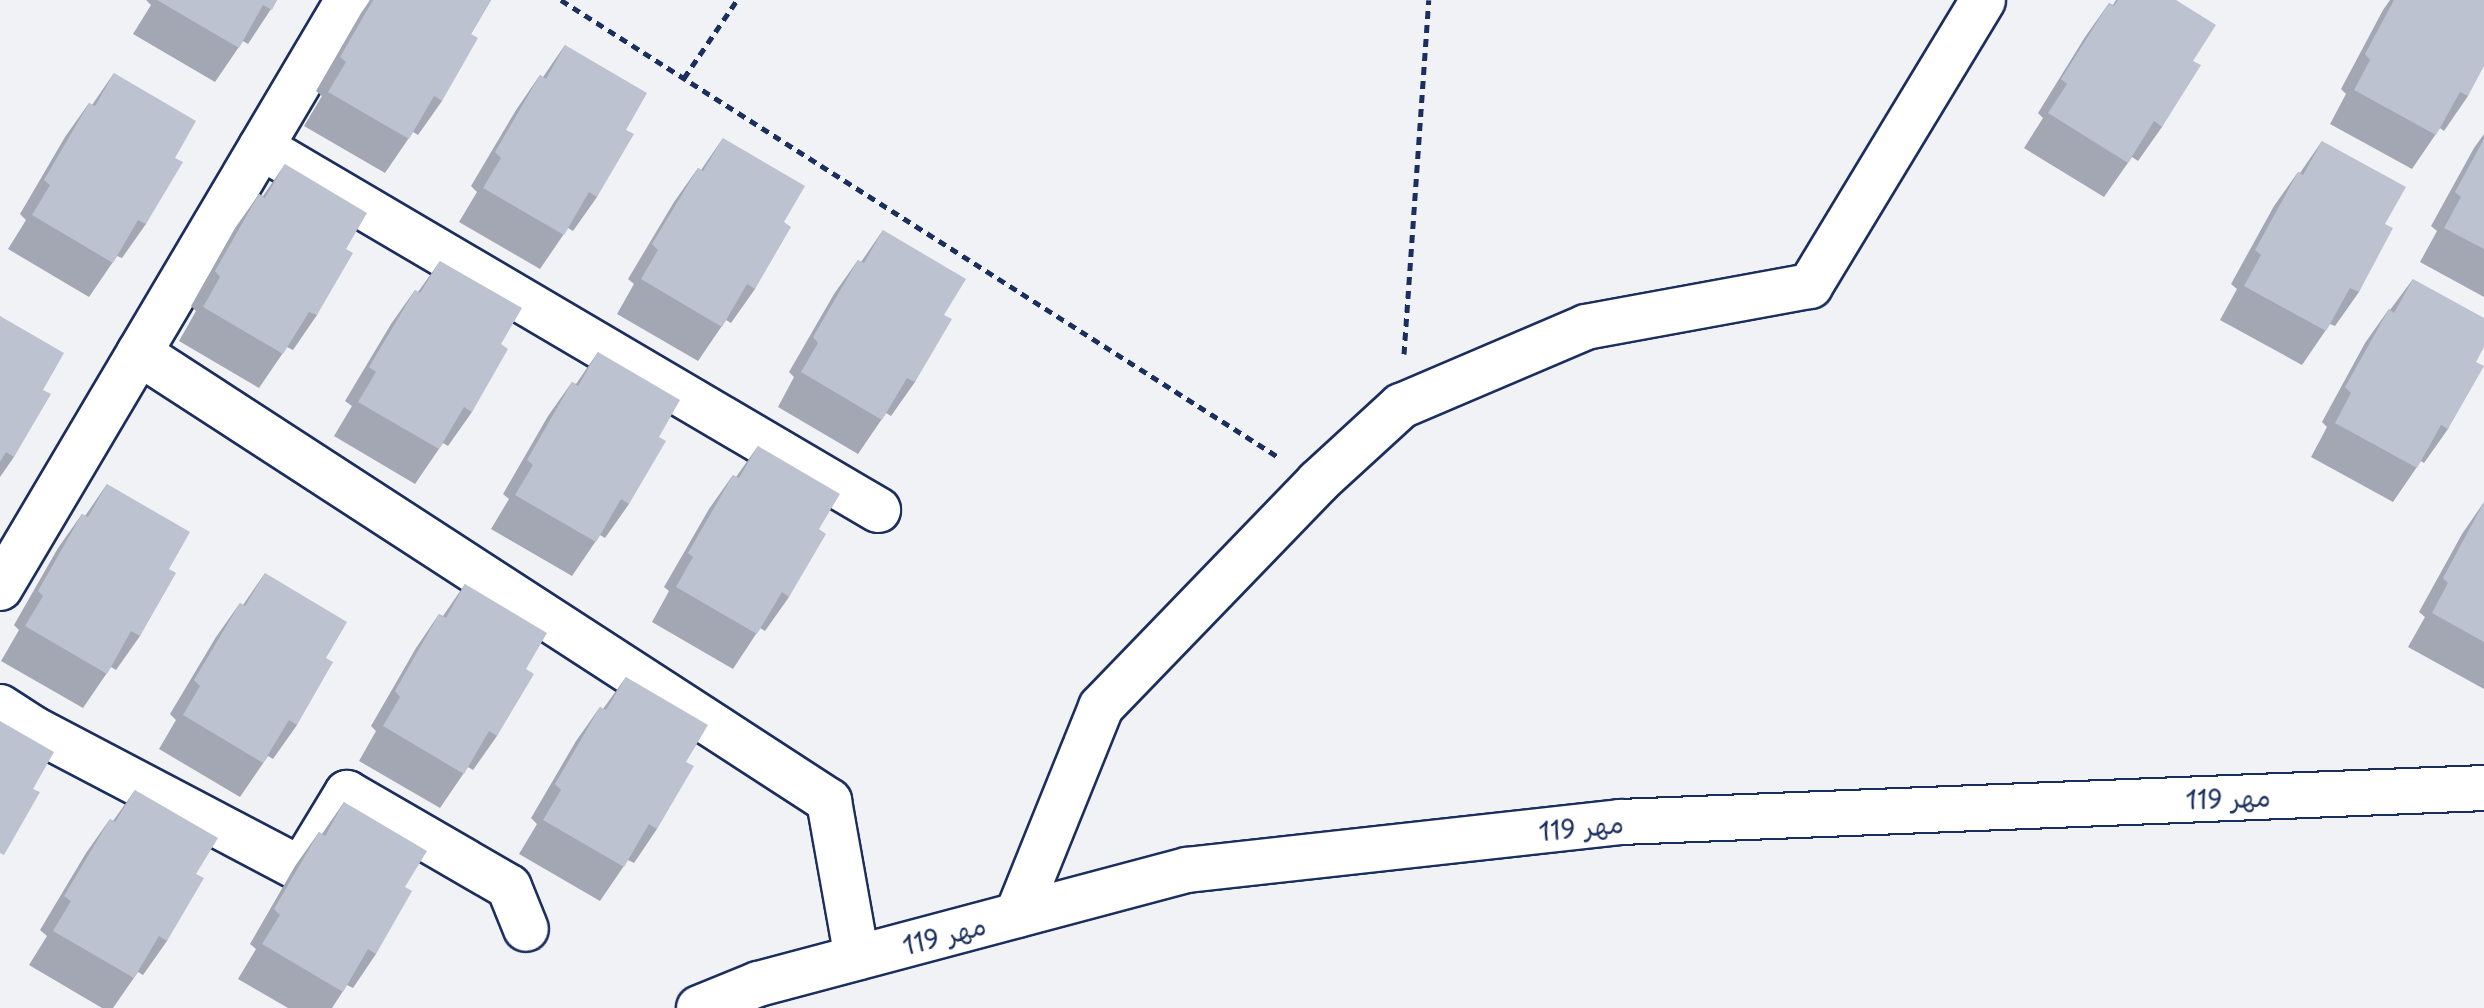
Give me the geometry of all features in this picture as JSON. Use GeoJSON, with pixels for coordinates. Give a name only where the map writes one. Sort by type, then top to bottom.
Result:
{"type":"FeatureCollection","features":[{"type":"Feature","properties":{"kind":"street"},"geometry":{"type":"LineString","coordinates":[[0,588],[348,0]]}},
{"type":"Feature","properties":{"kind":"street"},"geometry":{"type":"LineString","coordinates":[[1017,915],[1101,707],[1318,482],[1401,406],[1586,327],[1810,286],[1983,0]]}},
{"type":"Feature","properties":{"kind":"street"},"geometry":{"type":"LineString","coordinates":[[261,147],[878,510]]}},
{"type":"Feature","properties":{"kind":"street"},"geometry":{"type":"LineString","coordinates":[[139,353],[829,801],[857,958]]}},
{"type":"Feature","properties":{"kind":"street"},"geometry":{"type":"LineString","coordinates":[[0,707],[34,729],[301,869],[347,793],[509,887],[526,929]]}},
{"type":"Feature","properties":{"kind":"street","name":"مهر 119"},"geometry":{"type":"LineString","coordinates":[[699,1008],[758,984],[1187,870],[1620,822],[2484,788]]}},
{"type":"Feature","properties":{"kind":"path"},"geometry":{"type":"LineString","coordinates":[[561,0],[1318,482]]}},
{"type":"Feature","properties":{"kind":"path"},"geometry":{"type":"LineString","coordinates":[[684,78],[737,0]]}},
{"type":"Feature","properties":{"kind":"path"},"geometry":{"type":"LineString","coordinates":[[1401,406],[1429,0]]}},
{"type":"Feature","properties":{"kind":"building"},"geometry":{"type":"Polygon","coordinates":[[[157,0],[277,0],[272,10],[263,5],[239,48],[157,0]]]}},
{"type":"Feature","properties":{"kind":"building"},"geometry":{"type":"Polygon","coordinates":[[[373,0],[491,0],[471,34],[478,38],[442,101],[434,96],[409,139],[328,92],[346,62],[340,57],[373,0]]]}},
{"type":"Feature","properties":{"kind":"building"},"geometry":{"type":"Polygon","coordinates":[[[2118,0],[2176,0],[2216,25],[2193,61],[2201,65],[2162,127],[2154,121],[2128,163],[2048,113],[2067,84],[2061,79],[2109,3],[2114,6],[2118,0]]]}},
{"type":"Feature","properties":{"kind":"building"},"geometry":{"type":"Polygon","coordinates":[[[2394,0],[2484,0],[2484,66],[2468,96],[2460,92],[2436,135],[2354,90],[2370,60],[2365,54],[2394,0]]]}},
{"type":"Feature","properties":{"kind":"building"},"geometry":{"type":"Polygon","coordinates":[[[565,45],[647,93],[626,130],[634,134],[597,197],[589,192],[564,235],[483,188],[501,158],[495,152],[540,75],[546,79],[565,45]]]}},
{"type":"Feature","properties":{"kind":"building"},"geometry":{"type":"Polygon","coordinates":[[[114,73],[196,121],[175,158],[183,162],[146,224],[138,220],[113,263],[32,215],[50,185],[44,180],[89,103],[95,106],[114,73]]]}},
{"type":"Feature","properties":{"kind":"building"},"geometry":{"type":"Polygon","coordinates":[[[723,138],[805,186],[784,222],[791,227],[755,289],[747,284],[722,327],[641,279],[658,250],[652,244],[698,168],[703,171],[723,138]]]}},
{"type":"Feature","properties":{"kind":"building"},"geometry":{"type":"Polygon","coordinates":[[[2484,139],[2484,249],[2444,228],[2461,197],[2455,192],[2484,139]]]}},
{"type":"Feature","properties":{"kind":"building"},"geometry":{"type":"Polygon","coordinates":[[[2322,141],[2406,187],[2385,224],[2393,228],[2359,292],[2350,288],[2326,331],[2244,286],[2261,255],[2255,250],[2298,172],[2303,175],[2322,141]]]}},
{"type":"Feature","properties":{"kind":"building"},"geometry":{"type":"Polygon","coordinates":[[[285,164],[367,213],[346,249],[353,253],[317,315],[309,312],[283,354],[203,307],[220,277],[215,271],[259,194],[265,198],[285,164]]]}},
{"type":"Feature","properties":{"kind":"building"},"geometry":{"type":"Polygon","coordinates":[[[883,230],[966,279],[944,315],[952,319],[915,382],[907,378],[882,420],[801,372],[818,343],[813,337],[858,260],[864,263],[883,230]]]}},
{"type":"Feature","properties":{"kind":"building"},"geometry":{"type":"Polygon","coordinates":[[[440,261],[522,308],[501,344],[508,349],[472,412],[464,407],[439,449],[358,402],[376,372],[369,367],[415,290],[420,293],[440,261]]]}},
{"type":"Feature","properties":{"kind":"building"},"geometry":{"type":"Polygon","coordinates":[[[2413,279],[2484,318],[2484,347],[2476,362],[2484,366],[2448,429],[2441,425],[2417,468],[2335,423],[2351,393],[2345,387],[2389,309],[2394,313],[2413,279]]]}},
{"type":"Feature","properties":{"kind":"building"},"geometry":{"type":"Polygon","coordinates":[[[0,316],[64,353],[43,390],[51,394],[14,457],[6,452],[0,462],[0,316]]]}},
{"type":"Feature","properties":{"kind":"building"},"geometry":{"type":"Polygon","coordinates":[[[598,352],[680,400],[659,437],[666,441],[629,504],[621,499],[596,542],[515,495],[533,465],[527,460],[572,382],[578,386],[598,352]]]}},
{"type":"Feature","properties":{"kind":"building"},"geometry":{"type":"Polygon","coordinates":[[[758,446],[840,494],[819,529],[826,534],[789,597],[782,592],[757,634],[676,587],[693,557],[688,553],[733,475],[739,478],[758,446]]]}},
{"type":"Feature","properties":{"kind":"building"},"geometry":{"type":"Polygon","coordinates":[[[107,484],[190,532],[169,569],[176,573],[140,636],[131,631],[107,674],[25,626],[43,596],[38,591],[82,514],[88,517],[107,484]]]}},
{"type":"Feature","properties":{"kind":"building"},"geometry":{"type":"Polygon","coordinates":[[[2484,502],[2484,642],[2432,613],[2448,583],[2443,578],[2484,502]]]}},
{"type":"Feature","properties":{"kind":"building"},"geometry":{"type":"Polygon","coordinates":[[[265,573],[347,622],[326,658],[333,662],[297,725],[289,720],[263,763],[183,715],[200,686],[194,680],[240,603],[245,606],[265,573]]]}},
{"type":"Feature","properties":{"kind":"building"},"geometry":{"type":"Polygon","coordinates":[[[465,584],[547,633],[526,669],[534,674],[497,736],[489,731],[464,774],[383,726],[400,697],[395,691],[439,614],[446,618],[465,584]]]}},
{"type":"Feature","properties":{"kind":"building"},"geometry":{"type":"Polygon","coordinates":[[[626,677],[708,725],[686,762],[694,766],[657,829],[649,824],[624,867],[543,820],[561,790],[555,784],[600,707],[606,710],[626,677]]]}},
{"type":"Feature","properties":{"kind":"building"},"geometry":{"type":"Polygon","coordinates":[[[0,721],[54,752],[33,789],[40,792],[4,855],[0,853],[0,721]]]}},
{"type":"Feature","properties":{"kind":"building"},"geometry":{"type":"Polygon","coordinates":[[[135,790],[218,838],[196,874],[204,878],[167,941],[159,936],[134,978],[53,931],[71,901],[64,896],[110,819],[115,822],[135,790]]]}},
{"type":"Feature","properties":{"kind":"building"},"geometry":{"type":"Polygon","coordinates":[[[344,802],[427,851],[405,887],[412,891],[376,954],[368,949],[343,992],[262,944],[280,915],[274,909],[319,832],[325,836],[344,802]]]}}]}
